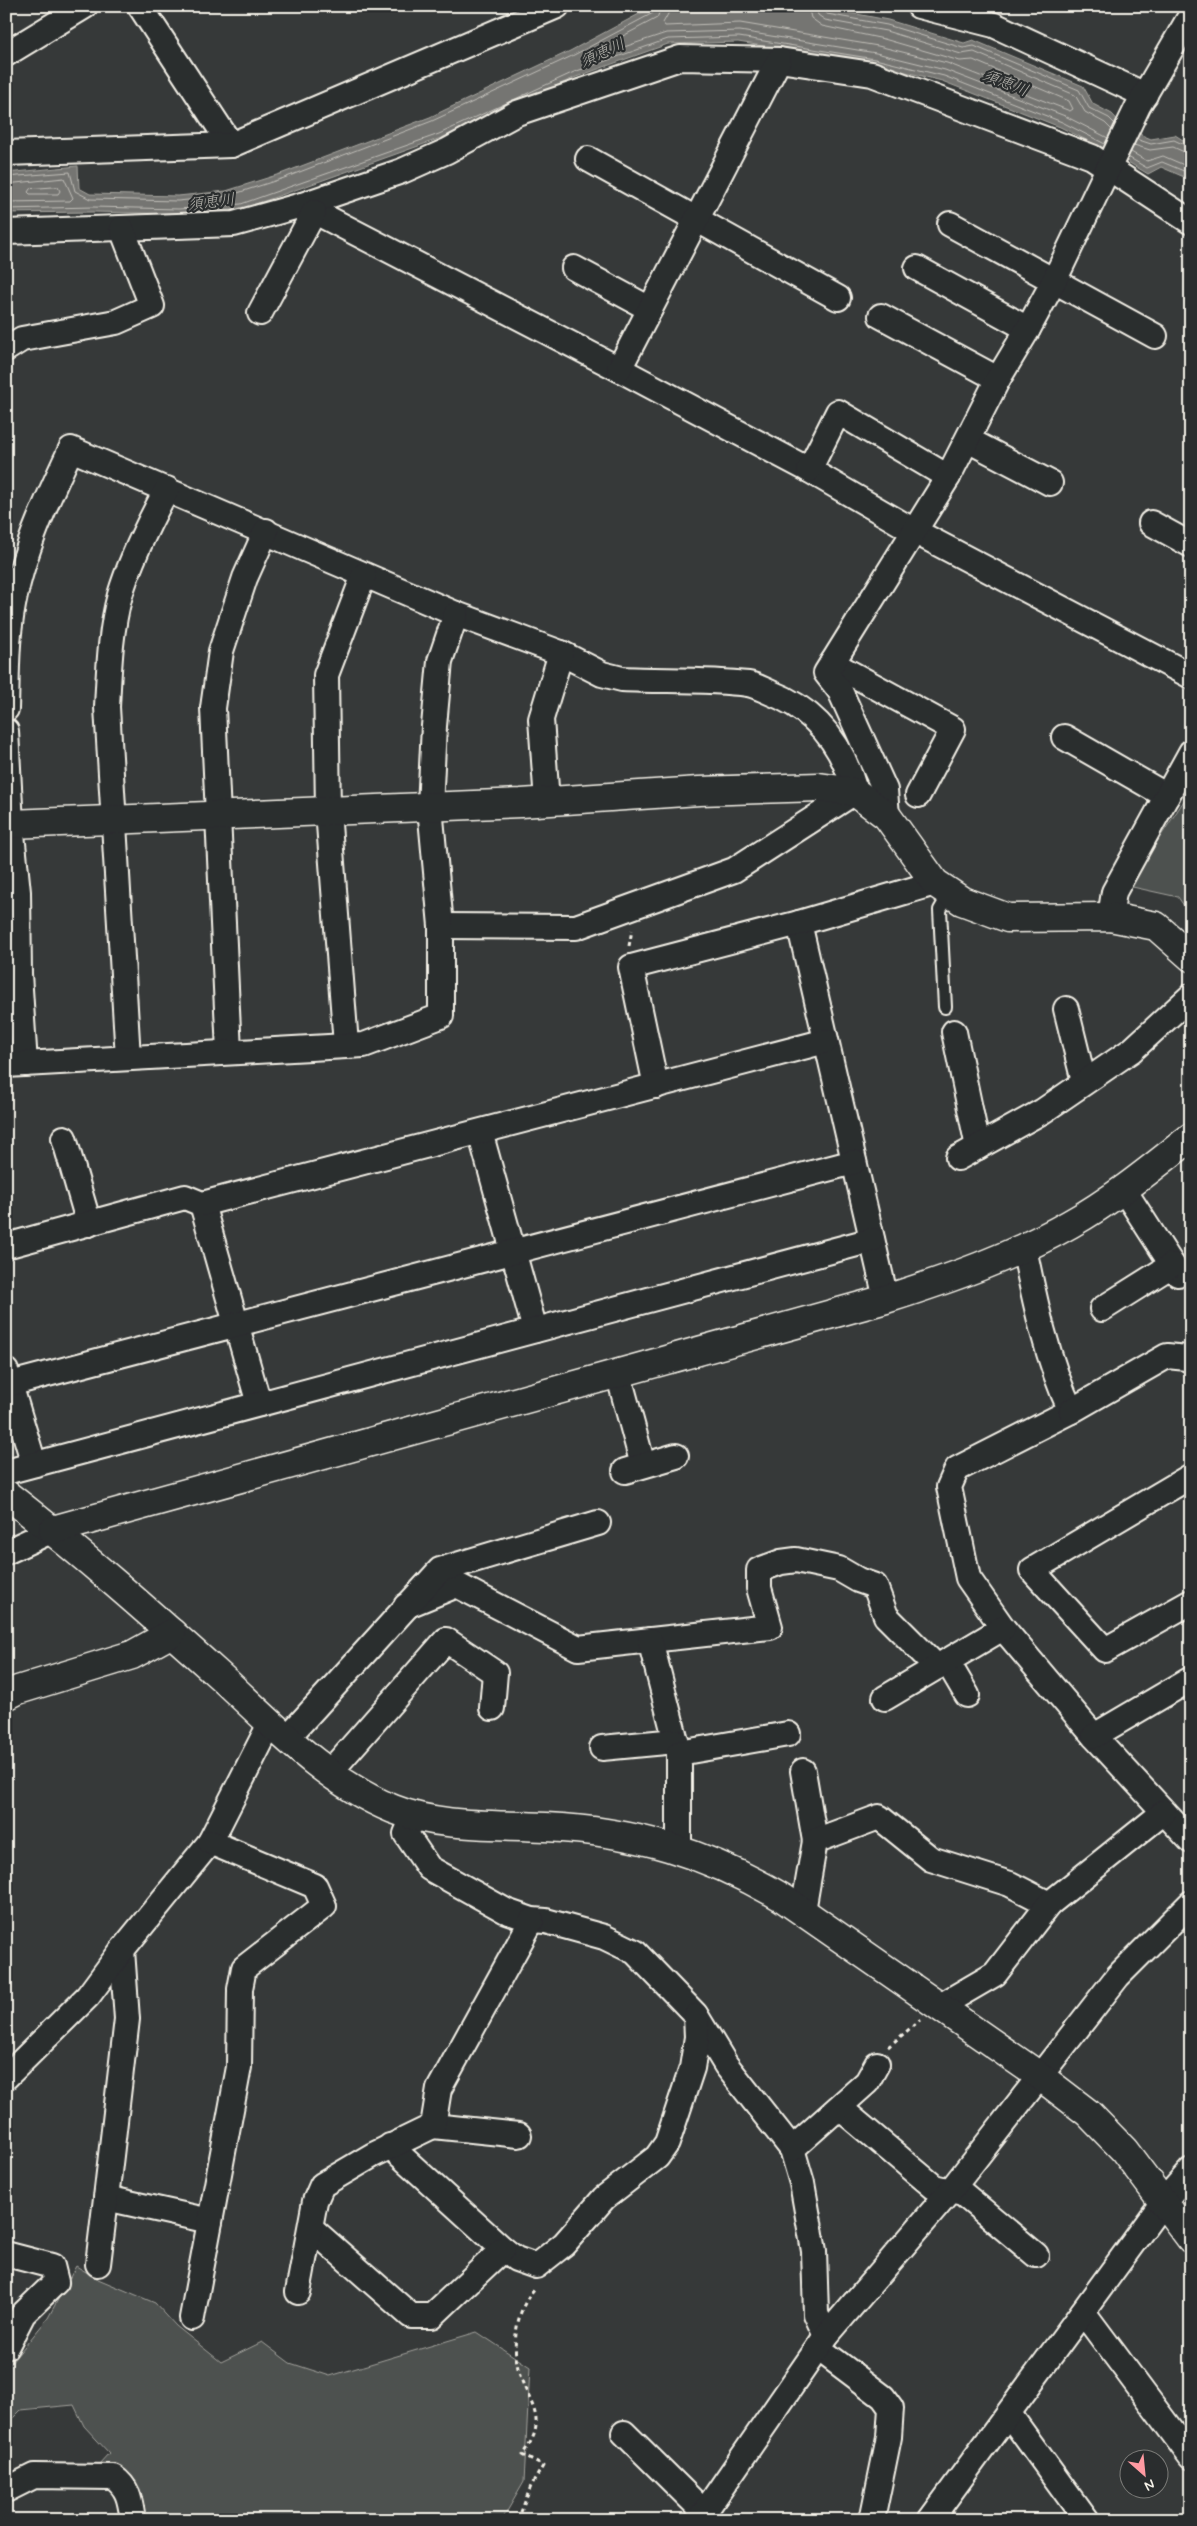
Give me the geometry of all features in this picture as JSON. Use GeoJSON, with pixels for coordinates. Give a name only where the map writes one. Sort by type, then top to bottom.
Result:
{"type":"FeatureCollection","features":[{"type":"Feature","properties":{"kind":"street"},"geometry":{"type":"LineString","coordinates":[[6,54],[85,6]]}},
{"type":"Feature","properties":{"kind":"street"},"geometry":{"type":"LineString","coordinates":[[140,6],[231,145]]}},
{"type":"Feature","properties":{"kind":"street"},"geometry":{"type":"LineString","coordinates":[[6,153],[231,145],[557,6]]}},
{"type":"Feature","properties":{"kind":"street"},"geometry":{"type":"LineString","coordinates":[[919,6],[994,25],[1142,100]]}},
{"type":"Feature","properties":{"kind":"street"},"geometry":{"type":"LineString","coordinates":[[887,816],[885,790],[840,691],[826,673],[948,476],[968,440],[998,379],[1028,330],[1054,281],[1109,163],[1142,100],[1191,15]]}},
{"type":"Feature","properties":{"kind":"street"},"geometry":{"type":"LineString","coordinates":[[6,232],[234,224],[308,208],[447,152],[517,113],[680,58],[779,60],[872,74],[1109,163],[1191,222]]}},
{"type":"Feature","properties":{"kind":"street"},"geometry":{"type":"LineString","coordinates":[[619,369],[779,60]]}},
{"type":"Feature","properties":{"kind":"street"},"geometry":{"type":"LineString","coordinates":[[588,159],[838,298]]}},
{"type":"Feature","properties":{"kind":"street"},"geometry":{"type":"LineString","coordinates":[[260,313],[308,208]]}},
{"type":"Feature","properties":{"kind":"street"},"geometry":{"type":"LineString","coordinates":[[308,208],[619,369],[809,470],[914,531],[1191,676]]}},
{"type":"Feature","properties":{"kind":"street"},"geometry":{"type":"LineString","coordinates":[[950,224],[1155,336]]}},
{"type":"Feature","properties":{"kind":"street"},"geometry":{"type":"LineString","coordinates":[[6,349],[22,339],[116,322],[152,306],[122,228]]}},
{"type":"Feature","properties":{"kind":"street"},"geometry":{"type":"LineString","coordinates":[[574,268],[650,309]]}},
{"type":"Feature","properties":{"kind":"street"},"geometry":{"type":"LineString","coordinates":[[917,268],[1028,330]]}},
{"type":"Feature","properties":{"kind":"street"},"geometry":{"type":"LineString","coordinates":[[881,316],[998,379]]}},
{"type":"Feature","properties":{"kind":"street"},"geometry":{"type":"LineString","coordinates":[[809,470],[838,412],[948,476]]}},
{"type":"Feature","properties":{"kind":"street"},"geometry":{"type":"LineString","coordinates":[[968,440],[1050,483]]}},
{"type":"Feature","properties":{"kind":"street"},"geometry":{"type":"LineString","coordinates":[[6,709],[10,625],[20,577],[46,502],[71,449],[456,614],[561,653],[602,674],[622,679],[750,684],[786,699],[812,717],[829,735],[849,766],[855,792]]}},
{"type":"Feature","properties":{"kind":"street"},"geometry":{"type":"LineString","coordinates":[[128,1058],[107,707],[111,651],[123,589],[140,538],[167,489]]}},
{"type":"Feature","properties":{"kind":"street"},"geometry":{"type":"LineString","coordinates":[[1151,523],[1190,541]]}},
{"type":"Feature","properties":{"kind":"street"},"geometry":{"type":"LineString","coordinates":[[229,1052],[213,708],[221,651],[245,578],[266,531]]}},
{"type":"Feature","properties":{"kind":"street"},"geometry":{"type":"LineString","coordinates":[[346,1046],[328,811],[326,675],[364,575]]}},
{"type":"Feature","properties":{"kind":"street"},"geometry":{"type":"LineString","coordinates":[[6,731],[9,825],[18,892],[20,974],[16,1065],[364,1045],[440,1016],[441,926],[430,807],[434,726],[440,661],[456,614]]}},
{"type":"Feature","properties":{"kind":"street"},"geometry":{"type":"LineString","coordinates":[[547,802],[541,719],[561,653]]}},
{"type":"Feature","properties":{"kind":"street"},"geometry":{"type":"LineString","coordinates":[[832,663],[953,729],[918,795]]}},
{"type":"Feature","properties":{"kind":"street"},"geometry":{"type":"LineString","coordinates":[[1064,737],[1167,796]]}},
{"type":"Feature","properties":{"kind":"street"},"geometry":{"type":"LineString","coordinates":[[1110,917],[1114,892],[1191,752]]}},
{"type":"Feature","properties":{"kind":"street"},"geometry":{"type":"LineString","coordinates":[[9,825],[547,802],[699,791],[810,787],[855,792],[887,816],[943,888],[962,901],[1008,918],[1110,917],[1156,926],[1191,958]]}},
{"type":"Feature","properties":{"kind":"street"},"geometry":{"type":"LineString","coordinates":[[441,926],[576,927],[734,870],[855,792]]}},
{"type":"Feature","properties":{"kind":"street"},"geometry":{"type":"LineString","coordinates":[[656,1086],[631,967],[943,888]]}},
{"type":"Feature","properties":{"kind":"street"},"geometry":{"type":"LineString","coordinates":[[799,923],[886,1299]]}},
{"type":"Feature","properties":{"kind":"street"},"geometry":{"type":"LineString","coordinates":[[954,1032],[968,1153],[1043,1111],[1132,1050],[1191,996]]}},
{"type":"Feature","properties":{"kind":"street"},"geometry":{"type":"LineString","coordinates":[[1066,1009],[1084,1082]]}},
{"type":"Feature","properties":{"kind":"street"},"geometry":{"type":"LineString","coordinates":[[6,1246],[185,1197],[202,1204],[826,1041]]}},
{"type":"Feature","properties":{"kind":"street"},"geometry":{"type":"LineString","coordinates":[[480,1132],[535,1330]]}},
{"type":"Feature","properties":{"kind":"street"},"geometry":{"type":"LineString","coordinates":[[6,1552],[52,1530],[886,1299],[938,1282],[1024,1248],[1070,1224],[1124,1190],[1191,1137]]}},
{"type":"Feature","properties":{"kind":"street"},"geometry":{"type":"LineString","coordinates":[[64,1138],[89,1224]]}},
{"type":"Feature","properties":{"kind":"street"},"geometry":{"type":"LineString","coordinates":[[34,1464],[8,1377],[235,1324],[854,1162]]}},
{"type":"Feature","properties":{"kind":"street"},"geometry":{"type":"LineString","coordinates":[[1102,1309],[1175,1269],[1124,1190]]}},
{"type":"Feature","properties":{"kind":"street"},"geometry":{"type":"LineString","coordinates":[[202,1204],[259,1404]]}},
{"type":"Feature","properties":{"kind":"street"},"geometry":{"type":"LineString","coordinates":[[6,1472],[872,1240]]}},
{"type":"Feature","properties":{"kind":"street"},"geometry":{"type":"LineString","coordinates":[[1024,1248],[1034,1299],[1062,1392],[1071,1411]]}},
{"type":"Feature","properties":{"kind":"street"},"geometry":{"type":"LineString","coordinates":[[1191,1361],[1187,1358],[1167,1356],[1071,1411],[957,1468],[949,1487],[968,1578],[1003,1628],[1094,1736],[1191,1841]]}},
{"type":"Feature","properties":{"kind":"street"},"geometry":{"type":"LineString","coordinates":[[618,1373],[634,1468],[676,1456]]}},
{"type":"Feature","properties":{"kind":"street"},"geometry":{"type":"LineString","coordinates":[[1191,1476],[1032,1570],[1105,1650],[1191,1602]]}},
{"type":"Feature","properties":{"kind":"street"},"geometry":{"type":"LineString","coordinates":[[6,1494],[52,1530],[172,1633],[279,1731],[330,1772],[360,1792],[394,1810],[446,1821],[607,1832],[640,1838],[678,1849],[747,1877],[803,1912],[1041,2077],[1088,2113],[1110,2133],[1191,2240]]}},
{"type":"Feature","properties":{"kind":"street"},"geometry":{"type":"LineString","coordinates":[[9,2069],[88,1996],[122,1950],[210,1842],[279,1731],[440,1570],[598,1523]]}},
{"type":"Feature","properties":{"kind":"street"},"geometry":{"type":"LineString","coordinates":[[406,1606],[457,1585],[578,1648],[770,1627],[759,1588],[759,1570],[781,1562],[796,1560],[839,1569],[858,1580],[875,1586],[886,1616],[942,1664],[967,1695]]}},
{"type":"Feature","properties":{"kind":"street"},"geometry":{"type":"LineString","coordinates":[[885,1698],[1003,1628]]}},
{"type":"Feature","properties":{"kind":"street"},"geometry":{"type":"LineString","coordinates":[[6,1696],[18,1690],[132,1655],[172,1633]]}},
{"type":"Feature","properties":{"kind":"street"},"geometry":{"type":"LineString","coordinates":[[330,1772],[446,1640],[495,1673],[492,1708]]}},
{"type":"Feature","properties":{"kind":"street"},"geometry":{"type":"LineString","coordinates":[[650,1640],[678,1747],[678,1849]]}},
{"type":"Feature","properties":{"kind":"street"},"geometry":{"type":"LineString","coordinates":[[1094,1736],[1191,1679]]}},
{"type":"Feature","properties":{"kind":"street"},"geometry":{"type":"LineString","coordinates":[[602,1748],[678,1747],[788,1734]]}},
{"type":"Feature","properties":{"kind":"street"},"geometry":{"type":"LineString","coordinates":[[803,1771],[815,1841],[803,1912]]}},
{"type":"Feature","properties":{"kind":"street"},"geometry":{"type":"LineString","coordinates":[[940,2006],[995,1974],[1049,1904],[1164,1812]]}},
{"type":"Feature","properties":{"kind":"street"},"geometry":{"type":"LineString","coordinates":[[414,1815],[406,1834],[429,1868],[506,1911],[532,1920],[546,1921],[604,1937],[635,1952],[696,2014],[726,2065],[792,2149],[802,2183],[814,2251],[816,2314],[822,2342],[883,2397],[891,2408],[888,2437],[872,2520]]}},
{"type":"Feature","properties":{"kind":"street"},"geometry":{"type":"LineString","coordinates":[[815,1841],[879,1817],[931,1859],[1010,1884],[1049,1904]]}},
{"type":"Feature","properties":{"kind":"street"},"geometry":{"type":"LineString","coordinates":[[192,2318],[239,2067],[240,1989],[244,1968],[324,1906],[315,1886],[210,1842]]}},
{"type":"Feature","properties":{"kind":"street"},"geometry":{"type":"LineString","coordinates":[[624,2432],[702,2516],[822,2342],[951,2190],[1118,1976],[1191,1903]]}},
{"type":"Feature","properties":{"kind":"street"},"geometry":{"type":"LineString","coordinates":[[433,2126],[439,2090],[532,1920]]}},
{"type":"Feature","properties":{"kind":"street"},"geometry":{"type":"LineString","coordinates":[[98,2264],[127,2019],[122,1950]]}},
{"type":"Feature","properties":{"kind":"street"},"geometry":{"type":"LineString","coordinates":[[390,2146],[503,2249],[516,2259],[536,2266],[564,2244],[604,2198],[657,2157],[667,2143],[692,2068],[697,2037],[696,2014]]}},
{"type":"Feature","properties":{"kind":"street"},"geometry":{"type":"LineString","coordinates":[[792,2149],[868,2082],[877,2064]]}},
{"type":"Feature","properties":{"kind":"street"},"geometry":{"type":"LineString","coordinates":[[840,2108],[934,2187],[963,2194],[1036,2255]]}},
{"type":"Feature","properties":{"kind":"street"},"geometry":{"type":"LineString","coordinates":[[298,2292],[315,2200],[322,2185],[390,2146],[433,2126],[519,2135]]}},
{"type":"Feature","properties":{"kind":"street"},"geometry":{"type":"LineString","coordinates":[[936,2517],[1163,2202],[1191,2170]]}},
{"type":"Feature","properties":{"kind":"street"},"geometry":{"type":"LineString","coordinates":[[106,2198],[210,2221]]}},
{"type":"Feature","properties":{"kind":"street"},"geometry":{"type":"LineString","coordinates":[[311,2228],[411,2316],[432,2316],[503,2249]]}},
{"type":"Feature","properties":{"kind":"street"},"geometry":{"type":"LineString","coordinates":[[6,2254],[52,2266],[56,2282],[23,2314],[6,2347]]}},
{"type":"Feature","properties":{"kind":"street"},"geometry":{"type":"LineString","coordinates":[[1083,2312],[1191,2457]]}},
{"type":"Feature","properties":{"kind":"street"},"geometry":{"type":"LineString","coordinates":[[1009,2414],[1086,2520]]}},
{"type":"Feature","properties":{"kind":"street"},"geometry":{"type":"LineString","coordinates":[[6,2490],[34,2476],[113,2477],[123,2483],[128,2492],[133,2520]]}},
{"type":"Feature","properties":{"kind":"lane"},"geometry":{"type":"LineString","coordinates":[[943,888],[940,910],[945,1007]]}},
{"type":"Feature","properties":{"kind":"path"},"geometry":{"type":"LineString","coordinates":[[631,967],[629,941],[637,910],[635,905]]}},
{"type":"Feature","properties":{"kind":"path"},"geometry":{"type":"LineString","coordinates":[[877,2064],[884,2050],[917,2022],[940,2006]]}},
{"type":"Feature","properties":{"kind":"path"},"geometry":{"type":"LineString","coordinates":[[518,2520],[532,2486],[543,2466],[522,2455],[533,2438],[536,2424],[533,2405],[517,2368],[516,2346],[522,2308],[528,2296],[538,2285]]}},
{"type":"Feature","properties":{"kind":"shaded area"},"geometry":{"type":"Polygon","coordinates":[[[1191,790],[1191,916],[1178,897],[1128,886],[1191,790]]]}},
{"type":"Feature","properties":{"kind":"shaded area"},"geometry":{"type":"Polygon","coordinates":[[[76,2266],[98,2279],[155,2303],[176,2326],[221,2362],[262,2342],[290,2363],[330,2376],[477,2332],[530,2367],[524,2482],[502,2520],[146,2520],[98,2465],[109,2453],[84,2426],[74,2405],[21,2410],[6,2425],[6,2369],[48,2318],[76,2266]]]}},
{"type":"Feature","properties":{"kind":"water","name":"須恵川"},"geometry":{"type":"Polygon","coordinates":[[[654,6],[815,6],[888,20],[964,43],[973,40],[1083,86],[1093,104],[1112,114],[1125,128],[1151,139],[1175,135],[1191,145],[1191,180],[1161,167],[1148,174],[1113,153],[1060,127],[942,81],[874,64],[738,42],[668,44],[576,77],[441,138],[242,209],[179,214],[93,212],[6,213],[6,173],[78,166],[79,188],[90,194],[178,196],[226,191],[283,173],[430,117],[570,51],[654,6]]]}}]}
